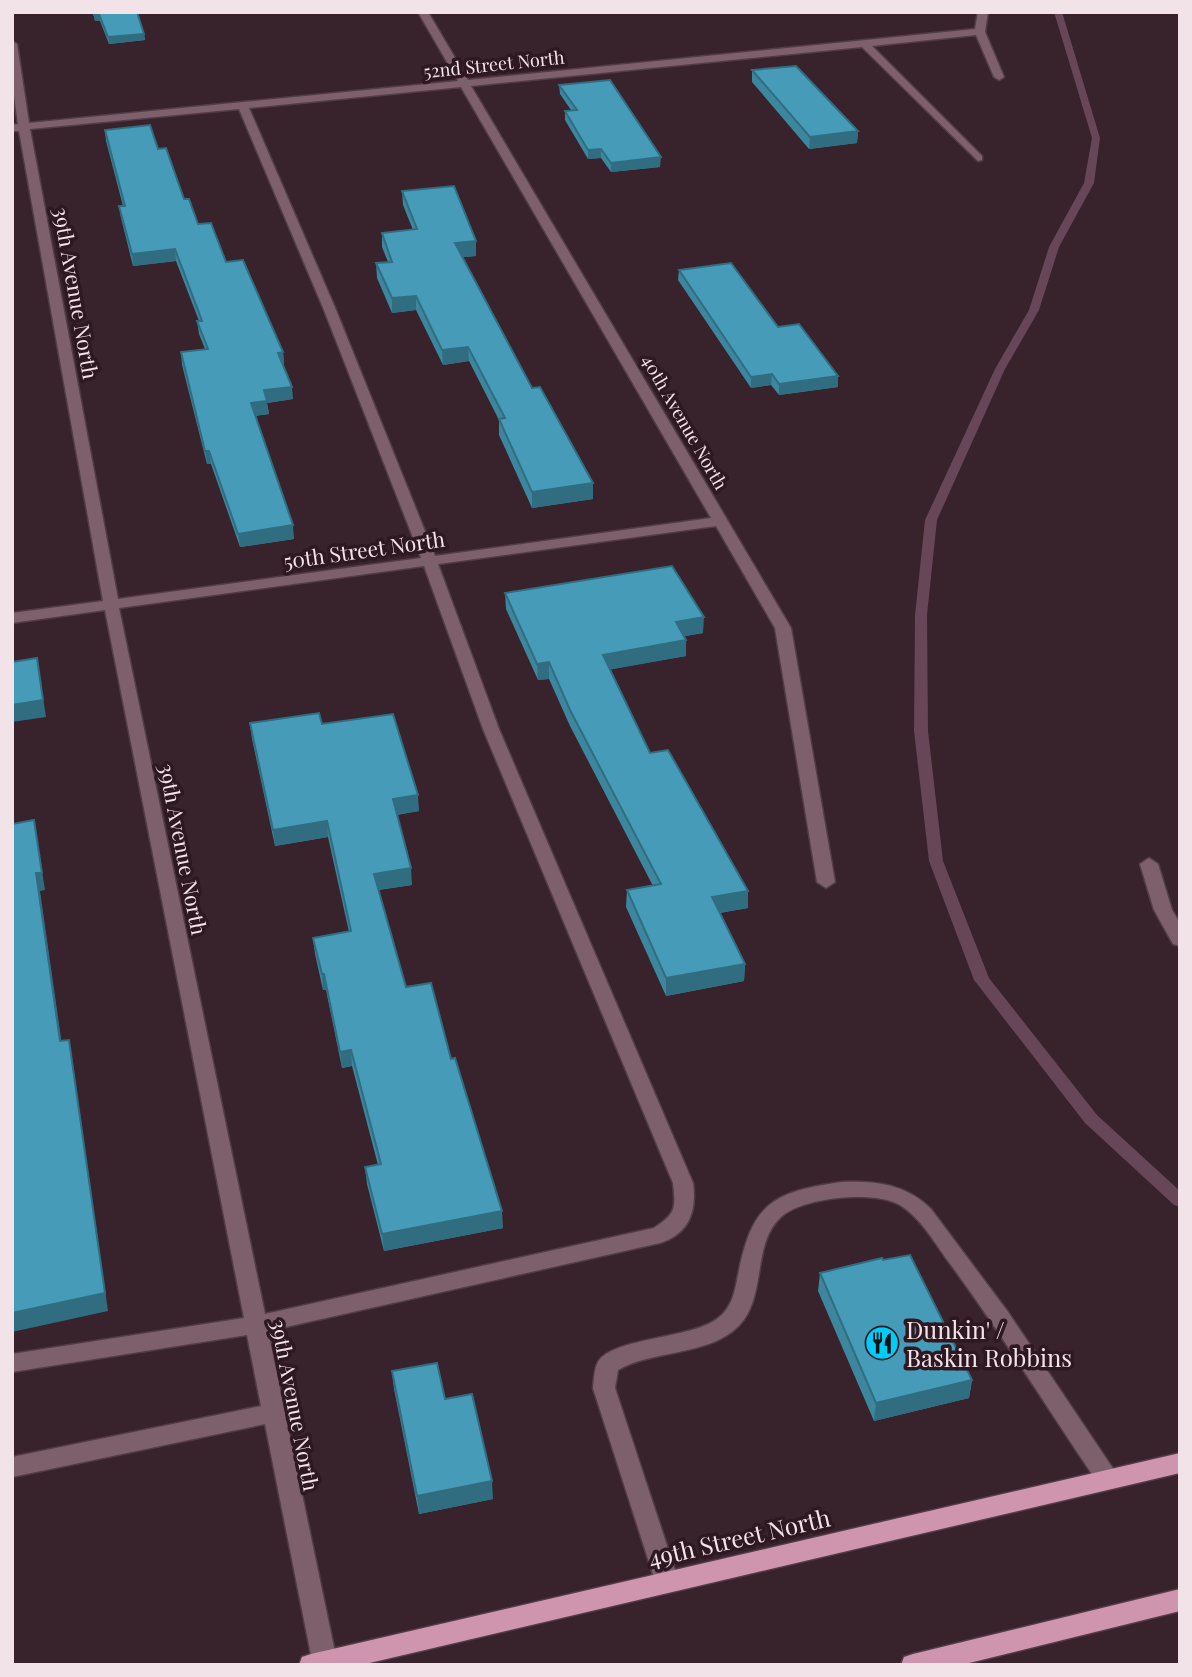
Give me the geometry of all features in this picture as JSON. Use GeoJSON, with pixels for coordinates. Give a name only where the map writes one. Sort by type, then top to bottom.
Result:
{"type":"FeatureCollection","features":[{"type":"Feature","properties":{"kind":"main road","name":"49th Street North"},"geometry":{"type":"LineString","coordinates":[[317,1663],[1180,1463]]}},
{"type":"Feature","properties":{"kind":"main road"},"geometry":{"type":"LineString","coordinates":[[913,1665],[1180,1600]]}},
{"type":"Feature","properties":{"kind":"street","name":"40th Avenue North"},"geometry":{"type":"LineString","coordinates":[[423,12],[783,628],[826,882]]}},
{"type":"Feature","properties":{"kind":"street"},"geometry":{"type":"LineString","coordinates":[[983,12],[980,32],[999,77]]}},
{"type":"Feature","properties":{"kind":"street","name":"52nd Street North"},"geometry":{"type":"LineString","coordinates":[[18,128],[980,32]]}},
{"type":"Feature","properties":{"kind":"street"},"geometry":{"type":"LineString","coordinates":[[864,43],[978,158]]}},
{"type":"Feature","properties":{"kind":"street","name":"39th Avenue North"},"geometry":{"type":"LineString","coordinates":[[12,44],[18,128],[274,1413],[317,1663]]}},
{"type":"Feature","properties":{"kind":"street"},"geometry":{"type":"LineString","coordinates":[[12,1363],[256,1325],[660,1235],[678,1224],[686,1207],[683,1183],[491,729],[430,562],[330,310],[243,106]]}},
{"type":"Feature","properties":{"kind":"street","name":"50th Street North"},"geometry":{"type":"LineString","coordinates":[[12,618],[721,521]]}},
{"type":"Feature","properties":{"kind":"street"},"geometry":{"type":"LineString","coordinates":[[1149,864],[1163,910],[1180,940]]}},
{"type":"Feature","properties":{"kind":"street"},"geometry":{"type":"LineString","coordinates":[[667,1582],[604,1388],[608,1365],[624,1354],[703,1335],[727,1323],[742,1300],[761,1227],[776,1209],[810,1195],[843,1189],[879,1192],[906,1198],[926,1216],[1010,1328],[1051,1398],[1108,1479]]}},
{"type":"Feature","properties":{"kind":"street"},"geometry":{"type":"LineString","coordinates":[[12,1468],[274,1413]]}},
{"type":"Feature","properties":{"kind":"building"},"geometry":{"type":"Polygon","coordinates":[[[94,12],[137,12],[144,34],[108,37],[99,14],[94,15],[94,12]]]}},
{"type":"Feature","properties":{"kind":"building"},"geometry":{"type":"Polygon","coordinates":[[[796,66],[858,131],[810,137],[752,70],[796,66]]]}},
{"type":"Feature","properties":{"kind":"building"},"geometry":{"type":"Polygon","coordinates":[[[610,80],[661,157],[611,163],[601,149],[588,150],[565,111],[577,110],[559,85],[610,80]]]}},
{"type":"Feature","properties":{"kind":"building"},"geometry":{"type":"Polygon","coordinates":[[[150,125],[158,149],[166,148],[184,199],[189,199],[198,224],[211,223],[226,262],[243,260],[283,352],[278,353],[292,387],[264,390],[267,401],[251,403],[293,525],[238,534],[209,451],[205,451],[181,352],[208,349],[197,321],[202,321],[175,249],[132,254],[119,206],[125,206],[105,130],[150,125]]]}},
{"type":"Feature","properties":{"kind":"building"},"geometry":{"type":"Polygon","coordinates":[[[454,186],[476,241],[455,243],[532,388],[540,387],[593,483],[532,492],[499,419],[505,418],[468,347],[442,350],[416,296],[392,298],[376,263],[392,262],[382,233],[417,229],[402,191],[454,186]]]}},
{"type":"Feature","properties":{"kind":"building"},"geometry":{"type":"Polygon","coordinates":[[[731,263],[778,327],[799,324],[838,376],[779,384],[772,374],[751,377],[679,270],[731,263]]]}},
{"type":"Feature","properties":{"kind":"building"},"geometry":{"type":"Polygon","coordinates":[[[672,566],[704,617],[676,622],[686,640],[603,655],[650,753],[668,750],[748,891],[712,897],[745,964],[666,978],[627,890],[661,884],[570,710],[549,662],[537,664],[505,593],[672,566]]]}},
{"type":"Feature","properties":{"kind":"building"},"geometry":{"type":"Polygon","coordinates":[[[37,658],[43,700],[12,705],[12,662],[37,658]]]}},
{"type":"Feature","properties":{"kind":"building"},"geometry":{"type":"Polygon","coordinates":[[[319,713],[322,724],[393,714],[418,795],[393,799],[411,868],[374,874],[406,987],[431,983],[451,1059],[455,1058],[502,1211],[382,1234],[365,1167],[381,1164],[351,1050],[340,1052],[324,974],[313,938],[351,931],[327,821],[273,830],[250,723],[319,713]]]}},
{"type":"Feature","properties":{"kind":"building"},"geometry":{"type":"Polygon","coordinates":[[[34,820],[42,873],[36,873],[60,1041],[69,1040],[105,1293],[12,1313],[12,824],[34,820]]]}},
{"type":"Feature","properties":{"kind":"building"},"geometry":{"type":"Polygon","coordinates":[[[910,1255],[972,1380],[876,1403],[820,1273],[882,1258],[910,1255]]]}},
{"type":"Feature","properties":{"kind":"building"},"geometry":{"type":"Polygon","coordinates":[[[437,1363],[445,1399],[472,1394],[492,1481],[417,1496],[392,1371],[437,1363]]]}},
{"type":"Feature","properties":{"kind":"waterway"},"geometry":{"type":"LineString","coordinates":[[1058,12],[1096,138],[1089,183],[1054,247],[1034,310],[1000,369],[931,520],[921,615],[921,731],[936,861],[982,980],[1091,1119],[1180,1201]]}},
{"type":"Feature","properties":{"kind":"place","name":"Dunkin' / Baskin Robbins"},"geometry":{"type":"Point","coordinates":[882,1343]}}]}
